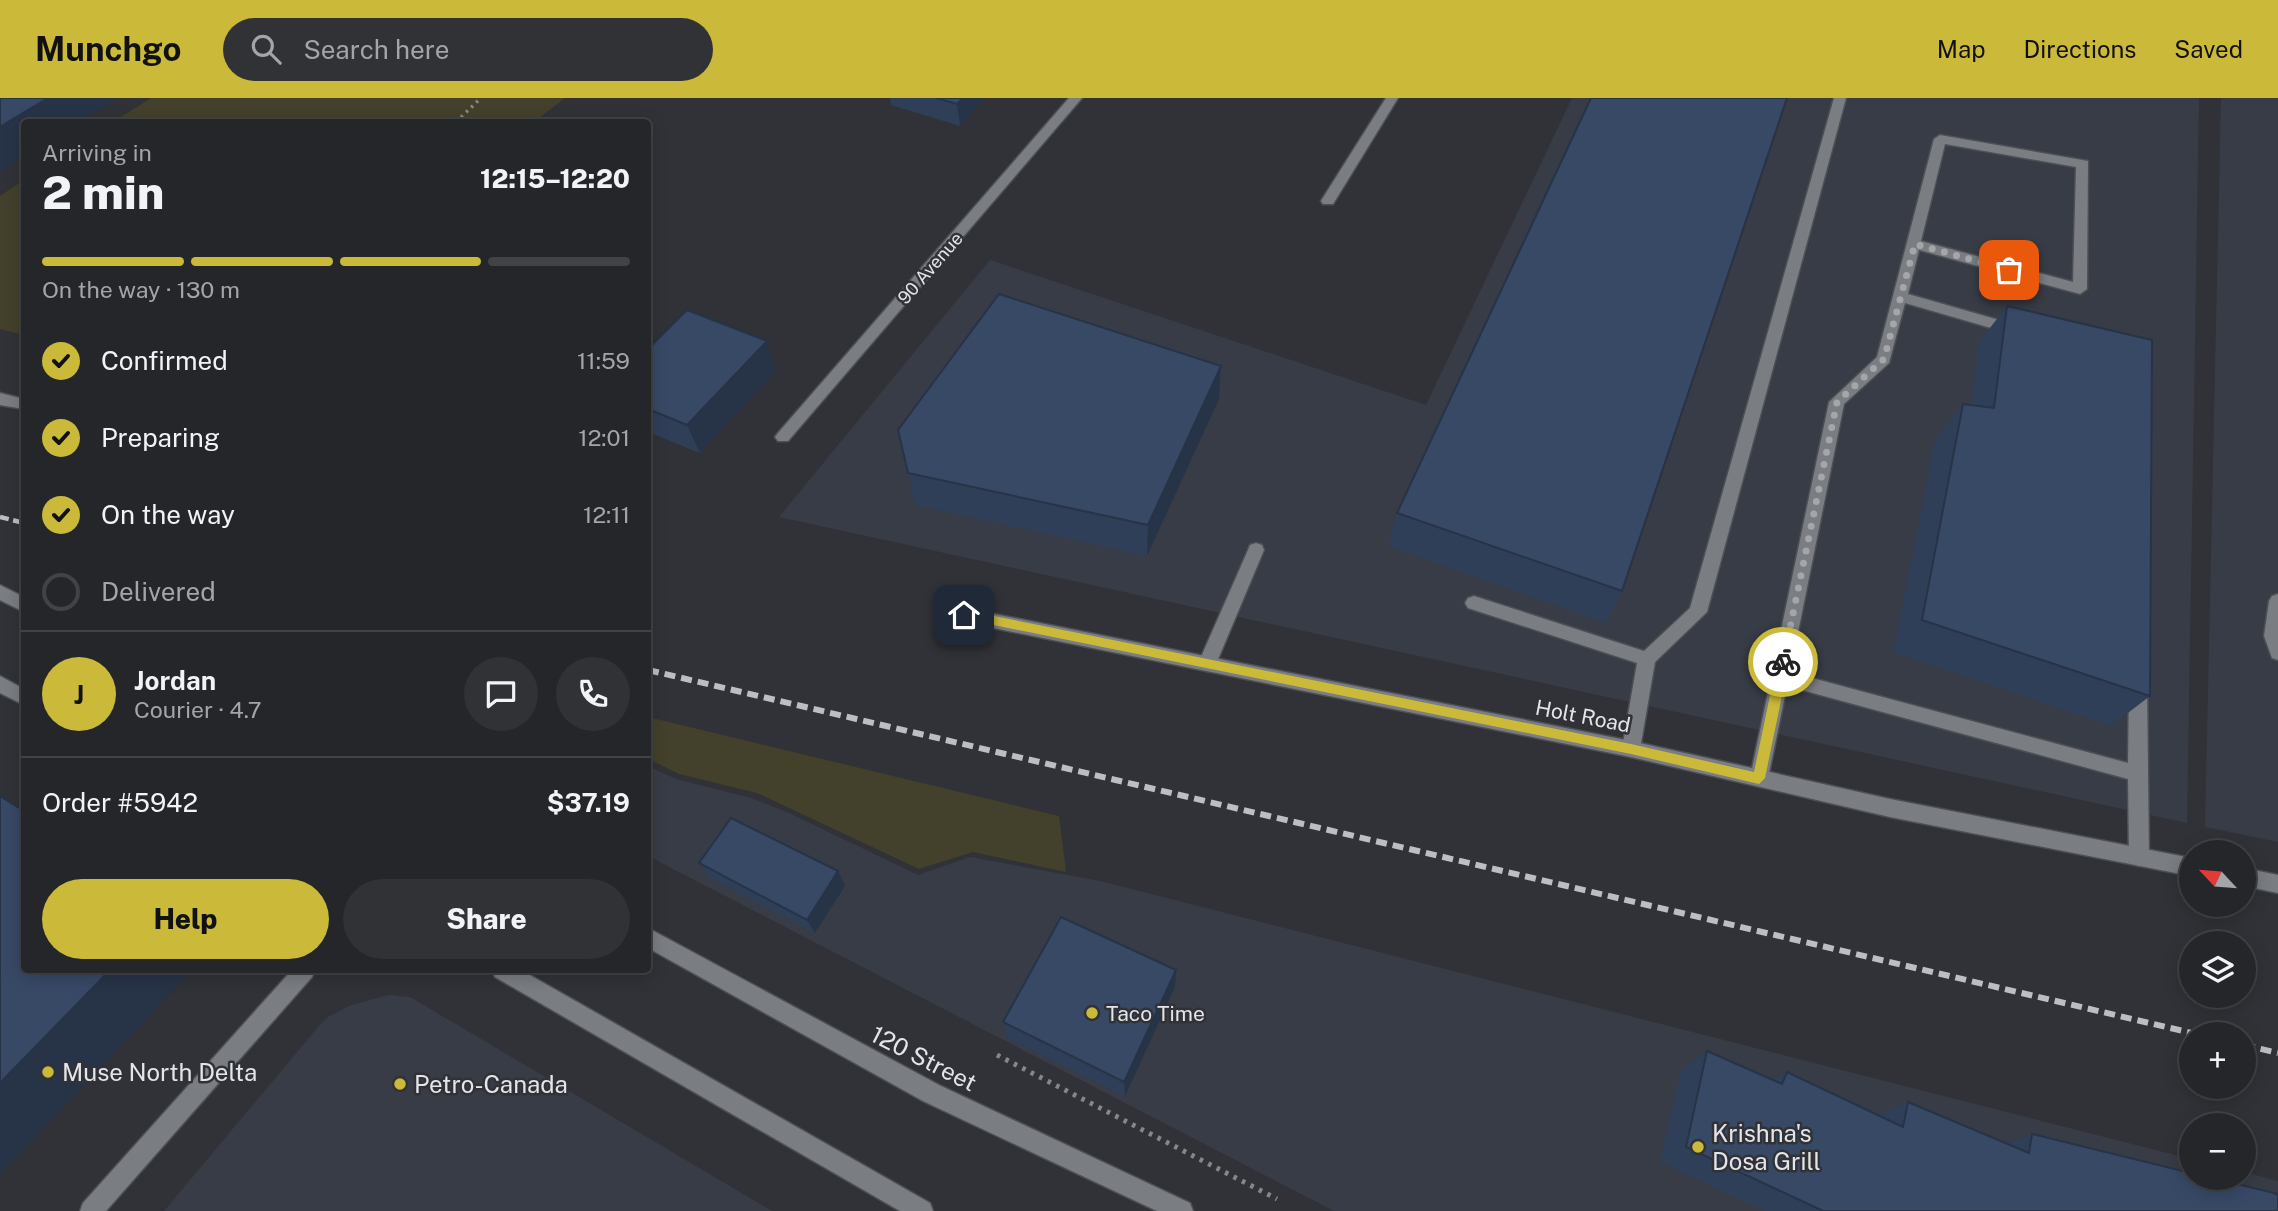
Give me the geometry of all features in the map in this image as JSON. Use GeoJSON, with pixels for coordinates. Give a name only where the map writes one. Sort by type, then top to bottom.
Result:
{"type":"FeatureCollection","features":[{"type":"Feature","properties":{"kind":"street","name":"90 Avenue"},"geometry":{"type":"LineString","coordinates":[[783,437],[1076,98]]}},
{"type":"Feature","properties":{"kind":"street"},"geometry":{"type":"LineString","coordinates":[[1328,201],[1392,98]]}},
{"type":"Feature","properties":{"kind":"street"},"geometry":{"type":"LineString","coordinates":[[1631,749],[1647,660],[1698,612],[1840,98]]}},
{"type":"Feature","properties":{"kind":"street"},"geometry":{"type":"LineString","coordinates":[[1759,778],[1837,402],[1884,359],[1940,139],[2083,164],[2080,289],[1915,244]]}},
{"type":"Feature","properties":{"kind":"street"},"geometry":{"type":"LineString","coordinates":[[1901,296],[2031,335]]}},
{"type":"Feature","properties":{"kind":"street"},"geometry":{"type":"LineString","coordinates":[[0,399],[21,403]]}},
{"type":"Feature","properties":{"kind":"street"},"geometry":{"type":"LineString","coordinates":[[1207,664],[1256,550]]}},
{"type":"Feature","properties":{"kind":"street"},"geometry":{"type":"LineString","coordinates":[[0,592],[21,603]]}},
{"type":"Feature","properties":{"kind":"street"},"geometry":{"type":"LineString","coordinates":[[2278,601],[2273,636],[2278,653]]}},
{"type":"Feature","properties":{"kind":"street"},"geometry":{"type":"LineString","coordinates":[[1474,603],[1647,660]]}},
{"type":"Feature","properties":{"kind":"street","name":"Holt Road"},"geometry":{"type":"LineString","coordinates":[[964,615],[1631,749],[1890,808],[2179,865]]}},
{"type":"Feature","properties":{"kind":"street"},"geometry":{"type":"LineString","coordinates":[[2138,665],[2139,857]]}},
{"type":"Feature","properties":{"kind":"street"},"geometry":{"type":"LineString","coordinates":[[1780,677],[2139,774]]}},
{"type":"Feature","properties":{"kind":"street"},"geometry":{"type":"LineString","coordinates":[[0,684],[21,696]]}},
{"type":"Feature","properties":{"kind":"street"},"geometry":{"type":"LineString","coordinates":[[2256,879],[2278,884]]}},
{"type":"Feature","properties":{"kind":"street","name":"120 Street"},"geometry":{"type":"LineString","coordinates":[[651,940],[931,1093],[1182,1211]]}},
{"type":"Feature","properties":{"kind":"street"},"geometry":{"type":"LineString","coordinates":[[91,1211],[302,973]]}},
{"type":"Feature","properties":{"kind":"street"},"geometry":{"type":"LineString","coordinates":[[507,973],[922,1211]]}},
{"type":"Feature","properties":{"kind":"path"},"geometry":{"type":"LineString","coordinates":[[459,119],[481,98]]}},
{"type":"Feature","properties":{"kind":"path"},"geometry":{"type":"LineString","coordinates":[[997,1055],[1277,1199]]}},
{"type":"Feature","properties":{"kind":"shaded area"},"geometry":{"type":"Polygon","coordinates":[[[151,98],[565,98],[538,119],[118,119],[151,98]]]}},
{"type":"Feature","properties":{"kind":"shaded area"},"geometry":{"type":"Polygon","coordinates":[[[1572,98],[2199,98],[2187,823],[779,517],[990,260],[1426,405],[1572,98]]]}},
{"type":"Feature","properties":{"kind":"shaded area"},"geometry":{"type":"Polygon","coordinates":[[[2221,98],[2278,98],[2278,842],[2205,827],[2221,98]]]}},
{"type":"Feature","properties":{"kind":"shaded area"},"geometry":{"type":"Polygon","coordinates":[[[21,182],[21,334],[0,329],[0,196],[21,182]]]}},
{"type":"Feature","properties":{"kind":"shaded area"},"geometry":{"type":"Polygon","coordinates":[[[651,718],[1059,816],[1066,872],[973,852],[919,869],[757,793],[679,774],[651,760],[651,718]]]}},
{"type":"Feature","properties":{"kind":"shaded area"},"geometry":{"type":"Polygon","coordinates":[[[651,767],[676,779],[751,798],[789,813],[918,875],[970,857],[1100,881],[2179,1156],[2179,1190],[2256,1190],[2256,1175],[2278,1181],[2278,1211],[1334,1211],[651,858],[651,767]]]}},
{"type":"Feature","properties":{"kind":"shaded area","name":"Petro-Canada"},"geometry":{"type":"Polygon","coordinates":[[[389,995],[410,997],[772,1211],[164,1211],[328,1017],[351,1005],[389,995]]]}},
{"type":"Feature","properties":{"kind":"building"},"geometry":{"type":"Polygon","coordinates":[[[0,98],[48,98],[0,127],[0,98]]]}},
{"type":"Feature","properties":{"kind":"building"},"geometry":{"type":"Polygon","coordinates":[[[936,98],[963,98],[957,104],[936,98]]]}},
{"type":"Feature","properties":{"kind":"building"},"geometry":{"type":"Polygon","coordinates":[[[1591,98],[1787,98],[1622,591],[1397,513],[1591,98]]]}},
{"type":"Feature","properties":{"kind":"building"},"geometry":{"type":"Polygon","coordinates":[[[999,294],[1221,366],[1148,525],[908,473],[898,430],[999,294]]]}},
{"type":"Feature","properties":{"kind":"building"},"geometry":{"type":"Polygon","coordinates":[[[2007,306],[2152,340],[2150,696],[1922,620],[1963,404],[1994,408],[2007,306]]]}},
{"type":"Feature","properties":{"kind":"building"},"geometry":{"type":"Polygon","coordinates":[[[687,310],[767,341],[687,425],[651,410],[651,346],[687,310]]]}},
{"type":"Feature","properties":{"kind":"building"},"geometry":{"type":"Polygon","coordinates":[[[0,796],[21,809],[21,973],[107,973],[0,1083],[0,796]]]}},
{"type":"Feature","properties":{"kind":"building"},"geometry":{"type":"Polygon","coordinates":[[[731,818],[838,871],[807,920],[699,863],[731,818]]]}},
{"type":"Feature","properties":{"kind":"building","name":"Taco Time"},"geometry":{"type":"Polygon","coordinates":[[[1061,917],[1176,970],[1124,1082],[1003,1022],[1061,917]]]}},
{"type":"Feature","properties":{"kind":"building"},"geometry":{"type":"Polygon","coordinates":[[[1707,1051],[1782,1084],[1787,1072],[1903,1127],[1908,1102],[2029,1153],[2032,1134],[2179,1170],[2179,1190],[2256,1189],[2274,1193],[2278,1195],[2278,1211],[1823,1211],[1686,1147],[1707,1051]]]}},
{"type":"Feature","properties":{"kind":"railway"},"geometry":{"type":"LineString","coordinates":[[0,517],[21,522]]}},
{"type":"Feature","properties":{"kind":"railway"},"geometry":{"type":"LineString","coordinates":[[651,671],[2179,1030]]}},
{"type":"Feature","properties":{"kind":"railway"},"geometry":{"type":"LineString","coordinates":[[2256,1048],[2278,1053]]}},
{"type":"Feature","properties":{"kind":"way so far"},"geometry":{"type":"LineString","coordinates":[[1783,662],[1837,402],[1884,359],[1915,244],[2009,270]]}},
{"type":"Feature","properties":{"kind":"place","name":"Taco Time"},"geometry":{"type":"Point","coordinates":[1092,1013]}},
{"type":"Feature","properties":{"kind":"place","name":"Muse North Delta"},"geometry":{"type":"Point","coordinates":[48,1072]}},
{"type":"Feature","properties":{"kind":"place","name":"Petro-Canada"},"geometry":{"type":"Point","coordinates":[400,1084]}},
{"type":"Feature","properties":{"kind":"place","name":"Krishna's Dosa Grill"},"geometry":{"type":"Point","coordinates":[1698,1147]}},
{"type":"Feature","properties":{"kind":"route"},"geometry":{"type":"LineString","coordinates":[[964,615],[1631,749],[1759,778],[1783,662]]}}]}
